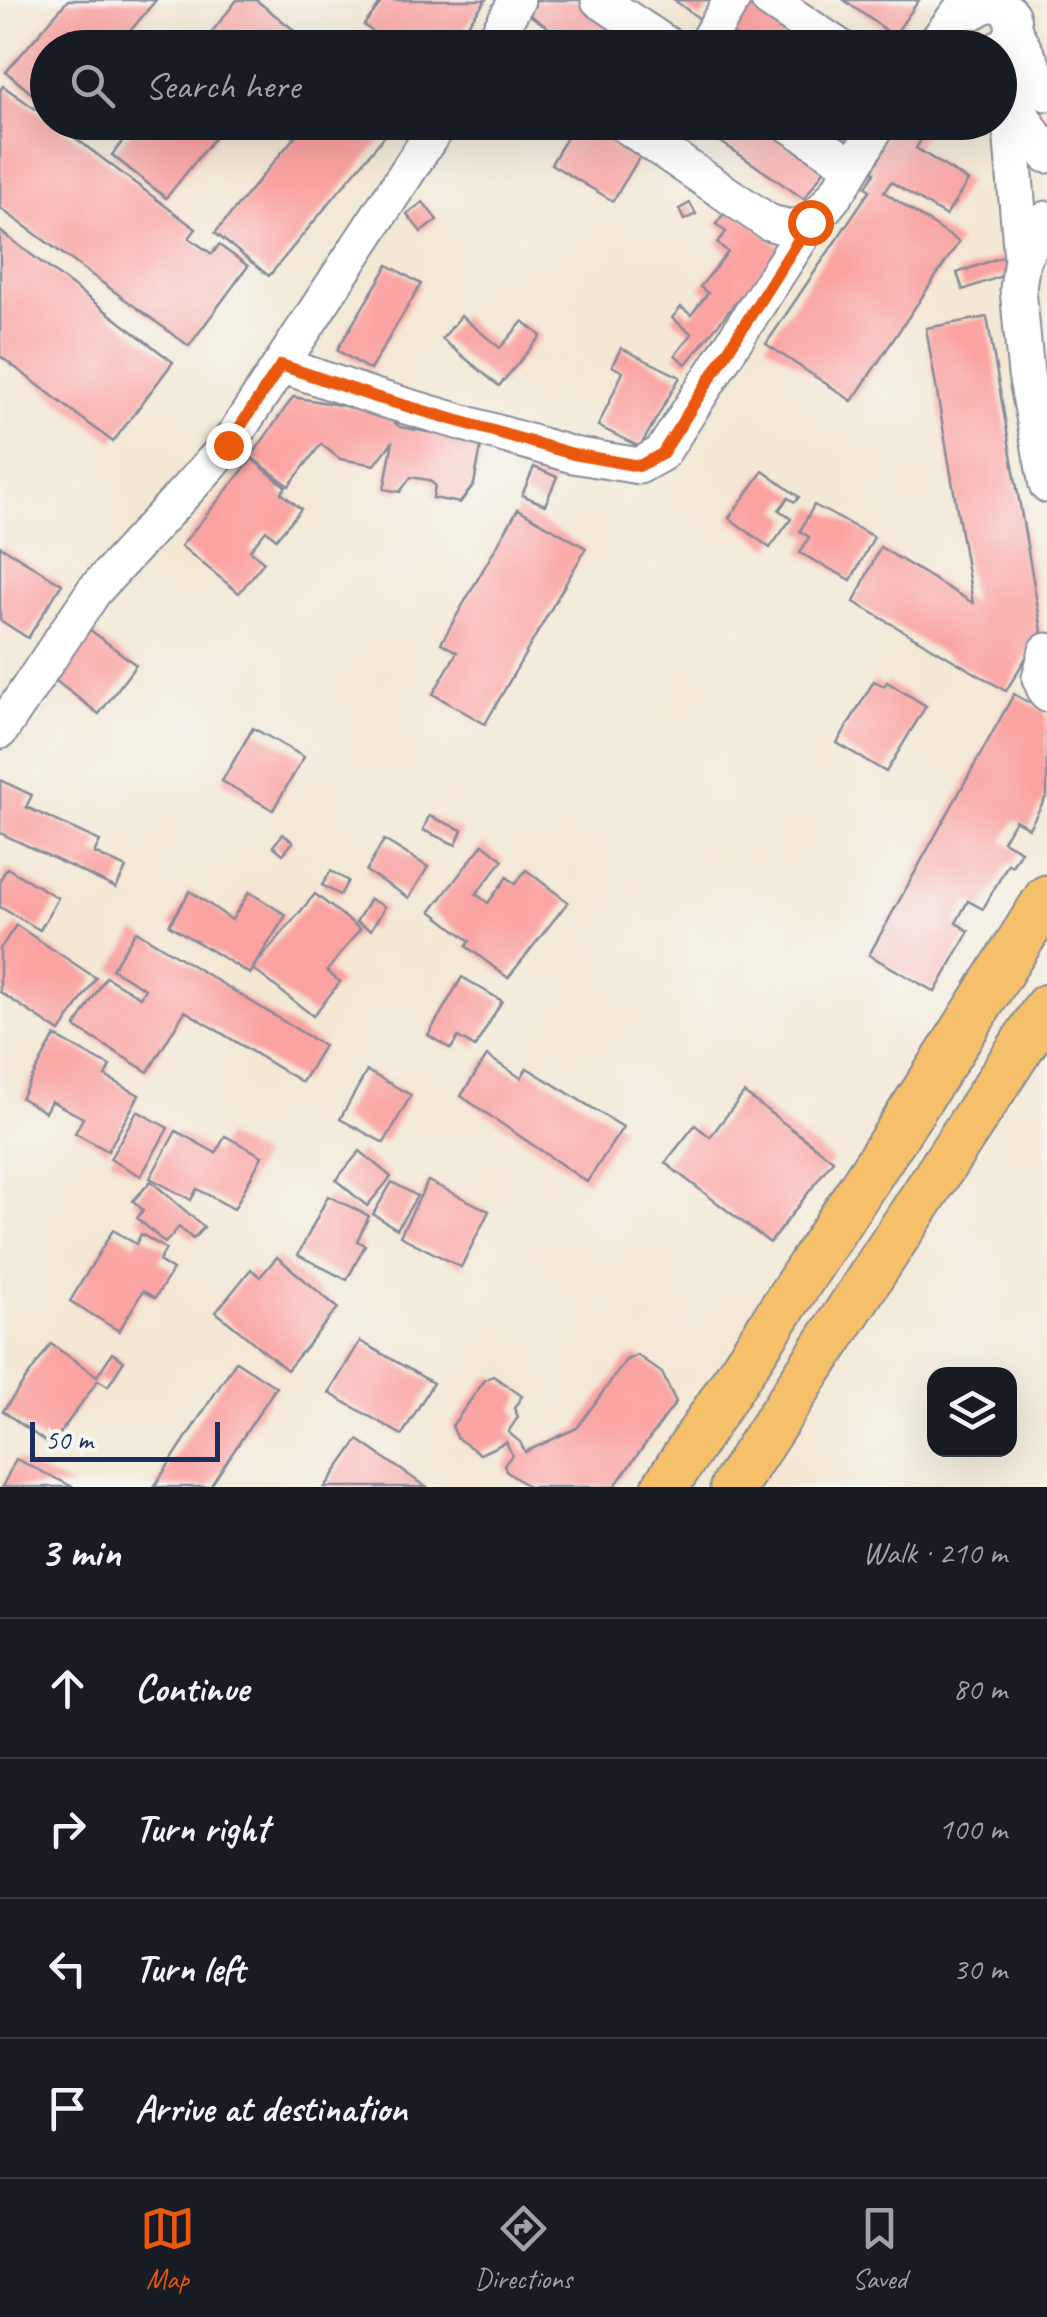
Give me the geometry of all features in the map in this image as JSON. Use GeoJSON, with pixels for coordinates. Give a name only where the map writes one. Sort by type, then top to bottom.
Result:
{"type":"FeatureCollection","features":[{"type":"Feature","properties":{"kind":"main road"},"geometry":{"type":"LineString","coordinates":[[665,1487],[1047,898]]}},
{"type":"Feature","properties":{"kind":"main road"},"geometry":{"type":"LineString","coordinates":[[733,1487],[1047,1007]]}},
{"type":"Feature","properties":{"kind":"street"},"geometry":{"type":"LineString","coordinates":[[504,30],[517,0]]}},
{"type":"Feature","properties":{"kind":"street"},"geometry":{"type":"LineString","coordinates":[[599,0],[645,30]]}},
{"type":"Feature","properties":{"kind":"street"},"geometry":{"type":"LineString","coordinates":[[714,30],[732,0]]}},
{"type":"Feature","properties":{"kind":"street"},"geometry":{"type":"LineString","coordinates":[[769,0],[814,30]]}},
{"type":"Feature","properties":{"kind":"street"},"geometry":{"type":"LineString","coordinates":[[1017,58],[1047,93]]}},
{"type":"Feature","properties":{"kind":"street"},"geometry":{"type":"LineString","coordinates":[[1017,102],[1047,155]]}},
{"type":"Feature","properties":{"kind":"street"},"geometry":{"type":"LineString","coordinates":[[0,731],[94,592],[228,445],[428,140]]}},
{"type":"Feature","properties":{"kind":"street"},"geometry":{"type":"LineString","coordinates":[[658,140],[768,222],[792,228],[810,222]]}},
{"type":"Feature","properties":{"kind":"street"},"geometry":{"type":"LineString","coordinates":[[813,140],[852,166]]}},
{"type":"Feature","properties":{"kind":"street"},"geometry":{"type":"LineString","coordinates":[[281,365],[375,397],[573,454],[639,466],[662,454],[810,222],[824,211],[868,140]]}},
{"type":"Feature","properties":{"kind":"street"},"geometry":{"type":"LineString","coordinates":[[1010,140],[1022,259],[1018,289],[1026,374],[1047,485]]}},
{"type":"Feature","properties":{"kind":"street"},"geometry":{"type":"LineString","coordinates":[[1022,259],[1047,219]]}},
{"type":"Feature","properties":{"kind":"street"},"geometry":{"type":"LineString","coordinates":[[1047,651],[1040,678],[1047,694]]}},
{"type":"Feature","properties":{"kind":"building"},"geometry":{"type":"Polygon","coordinates":[[[68,0],[156,0],[131,30],[42,30],[68,0]]]}},
{"type":"Feature","properties":{"kind":"building"},"geometry":{"type":"Polygon","coordinates":[[[237,0],[256,0],[294,30],[213,30],[237,0]]]}},
{"type":"Feature","properties":{"kind":"building"},"geometry":{"type":"Polygon","coordinates":[[[383,0],[486,0],[464,30],[370,30],[364,25],[383,0]]]}},
{"type":"Feature","properties":{"kind":"building"},"geometry":{"type":"Polygon","coordinates":[[[527,0],[612,0],[656,30],[552,30],[521,9],[527,0]]]}},
{"type":"Feature","properties":{"kind":"building"},"geometry":{"type":"Polygon","coordinates":[[[674,0],[715,0],[700,19],[674,0]]]}},
{"type":"Feature","properties":{"kind":"building"},"geometry":{"type":"Polygon","coordinates":[[[750,0],[787,0],[829,30],[728,30],[750,0]]]}},
{"type":"Feature","properties":{"kind":"building"},"geometry":{"type":"Polygon","coordinates":[[[844,0],[919,0],[898,30],[886,30],[844,0]]]}},
{"type":"Feature","properties":{"kind":"building"},"geometry":{"type":"Polygon","coordinates":[[[30,44],[30,92],[6,72],[30,44]]]}},
{"type":"Feature","properties":{"kind":"building"},"geometry":{"type":"Polygon","coordinates":[[[3,86],[30,105],[30,140],[78,140],[196,229],[189,238],[212,254],[219,245],[248,266],[189,346],[0,208],[3,86]]]}},
{"type":"Feature","properties":{"kind":"building"},"geometry":{"type":"Polygon","coordinates":[[[124,140],[213,140],[166,198],[112,155],[124,140]]]}},
{"type":"Feature","properties":{"kind":"building"},"geometry":{"type":"Polygon","coordinates":[[[292,140],[381,140],[269,276],[215,233],[292,140]]]}},
{"type":"Feature","properties":{"kind":"building"},"geometry":{"type":"Polygon","coordinates":[[[565,140],[639,140],[647,145],[613,201],[551,164],[565,140]]]}},
{"type":"Feature","properties":{"kind":"building"},"geometry":{"type":"Polygon","coordinates":[[[718,140],[819,140],[835,155],[804,199],[718,140]]]}},
{"type":"Feature","properties":{"kind":"building"},"geometry":{"type":"Polygon","coordinates":[[[882,140],[921,140],[916,148],[968,181],[946,216],[891,182],[884,192],[959,242],[852,401],[766,344],[870,190],[866,187],[875,172],[865,166],[882,140]]]}},
{"type":"Feature","properties":{"kind":"building"},"geometry":{"type":"Polygon","coordinates":[[[423,202],[437,220],[421,232],[407,214],[423,202]]]}},
{"type":"Feature","properties":{"kind":"building"},"geometry":{"type":"Polygon","coordinates":[[[690,203],[696,214],[684,220],[679,209],[690,203]]]}},
{"type":"Feature","properties":{"kind":"building"},"geometry":{"type":"Polygon","coordinates":[[[730,206],[781,247],[686,364],[675,355],[692,334],[672,318],[681,307],[691,315],[708,293],[700,287],[728,252],[717,243],[726,232],[716,224],[730,206]]]}},
{"type":"Feature","properties":{"kind":"building"},"geometry":{"type":"Polygon","coordinates":[[[0,231],[173,362],[113,442],[0,356],[0,231]]]}},
{"type":"Feature","properties":{"kind":"building"},"geometry":{"type":"Polygon","coordinates":[[[1004,256],[1010,273],[963,290],[957,273],[1004,256]]]}},
{"type":"Feature","properties":{"kind":"building"},"geometry":{"type":"Polygon","coordinates":[[[388,265],[421,284],[370,370],[337,350],[388,265]]]}},
{"type":"Feature","properties":{"kind":"building"},"geometry":{"type":"Polygon","coordinates":[[[461,316],[500,348],[523,321],[541,336],[499,386],[442,339],[461,316]]]}},
{"type":"Feature","properties":{"kind":"building"},"geometry":{"type":"Polygon","coordinates":[[[987,317],[1042,631],[1006,691],[854,602],[880,547],[973,603],[926,328],[987,317]]]}},
{"type":"Feature","properties":{"kind":"building"},"geometry":{"type":"Polygon","coordinates":[[[621,348],[680,377],[640,447],[598,426],[623,372],[612,366],[621,348]]]}},
{"type":"Feature","properties":{"kind":"building"},"geometry":{"type":"Polygon","coordinates":[[[293,397],[380,412],[400,427],[482,442],[474,484],[460,503],[433,498],[435,485],[428,480],[411,477],[400,492],[384,489],[393,441],[375,465],[340,459],[321,444],[289,486],[251,457],[293,397]]]}},
{"type":"Feature","properties":{"kind":"building"},"geometry":{"type":"Polygon","coordinates":[[[252,459],[286,487],[281,493],[301,509],[276,539],[266,530],[250,550],[264,562],[239,593],[181,546],[252,459]]]}},
{"type":"Feature","properties":{"kind":"building"},"geometry":{"type":"Polygon","coordinates":[[[534,467],[557,477],[545,505],[522,495],[534,467]]]}},
{"type":"Feature","properties":{"kind":"building"},"geometry":{"type":"Polygon","coordinates":[[[763,471],[799,497],[795,502],[788,498],[779,510],[791,519],[770,548],[729,518],[763,471]]]}},
{"type":"Feature","properties":{"kind":"building"},"geometry":{"type":"Polygon","coordinates":[[[814,505],[874,537],[851,580],[800,553],[809,537],[800,531],[814,505]]]}},
{"type":"Feature","properties":{"kind":"building"},"geometry":{"type":"Polygon","coordinates":[[[518,509],[586,548],[485,724],[433,694],[457,652],[441,643],[518,509]]]}},
{"type":"Feature","properties":{"kind":"building"},"geometry":{"type":"Polygon","coordinates":[[[0,546],[62,584],[28,638],[0,620],[0,546]]]}},
{"type":"Feature","properties":{"kind":"building"},"geometry":{"type":"Polygon","coordinates":[[[89,629],[136,665],[99,714],[52,678],[89,629]]]}},
{"type":"Feature","properties":{"kind":"building"},"geometry":{"type":"Polygon","coordinates":[[[874,681],[884,686],[887,682],[926,706],[886,772],[837,743],[874,681]]]}},
{"type":"Feature","properties":{"kind":"building"},"geometry":{"type":"Polygon","coordinates":[[[1014,694],[1047,713],[1047,795],[1029,828],[1015,820],[1003,841],[1021,851],[1012,866],[1008,864],[983,909],[968,901],[956,923],[969,931],[935,992],[869,955],[1014,694]]]}},
{"type":"Feature","properties":{"kind":"building"},"geometry":{"type":"Polygon","coordinates":[[[253,728],[304,757],[273,810],[222,781],[253,728]]]}},
{"type":"Feature","properties":{"kind":"building"},"geometry":{"type":"Polygon","coordinates":[[[0,780],[32,795],[26,807],[100,841],[94,853],[126,868],[116,888],[0,833],[0,780]]]}},
{"type":"Feature","properties":{"kind":"building"},"geometry":{"type":"Polygon","coordinates":[[[429,816],[462,830],[456,845],[423,830],[429,816]]]}},
{"type":"Feature","properties":{"kind":"building"},"geometry":{"type":"Polygon","coordinates":[[[283,834],[293,842],[283,854],[273,846],[283,834]]]}},
{"type":"Feature","properties":{"kind":"building"},"geometry":{"type":"Polygon","coordinates":[[[384,840],[428,867],[409,898],[366,871],[384,840]]]}},
{"type":"Feature","properties":{"kind":"building"},"geometry":{"type":"Polygon","coordinates":[[[483,844],[503,860],[476,894],[488,903],[507,877],[515,884],[526,870],[568,902],[508,978],[466,946],[470,941],[431,911],[483,844]]]}},
{"type":"Feature","properties":{"kind":"building"},"geometry":{"type":"Polygon","coordinates":[[[7,868],[58,898],[40,930],[0,907],[0,880],[7,868]]]}},
{"type":"Feature","properties":{"kind":"building"},"geometry":{"type":"Polygon","coordinates":[[[331,871],[348,881],[340,895],[322,885],[331,871]]]}},
{"type":"Feature","properties":{"kind":"building"},"geometry":{"type":"Polygon","coordinates":[[[190,891],[232,920],[249,892],[286,915],[253,968],[315,894],[360,929],[327,971],[340,982],[313,1016],[253,969],[250,974],[169,925],[190,891]]]}},
{"type":"Feature","properties":{"kind":"building"},"geometry":{"type":"Polygon","coordinates":[[[370,899],[385,907],[371,930],[356,922],[370,899]]]}},
{"type":"Feature","properties":{"kind":"building"},"geometry":{"type":"Polygon","coordinates":[[[16,925],[96,978],[60,1032],[0,992],[0,949],[16,925]]]}},
{"type":"Feature","properties":{"kind":"building"},"geometry":{"type":"Polygon","coordinates":[[[136,931],[324,1046],[302,1082],[185,1011],[148,1072],[75,1027],[106,977],[140,997],[145,989],[112,969],[136,931]]]}},
{"type":"Feature","properties":{"kind":"building"},"geometry":{"type":"Polygon","coordinates":[[[462,977],[502,1001],[475,1047],[458,1037],[451,1049],[428,1035],[462,977]]]}},
{"type":"Feature","properties":{"kind":"building"},"geometry":{"type":"Polygon","coordinates":[[[55,1036],[110,1066],[105,1076],[139,1095],[108,1151],[75,1133],[83,1118],[51,1101],[45,1112],[21,1098],[55,1036]]]}},
{"type":"Feature","properties":{"kind":"building"},"geometry":{"type":"Polygon","coordinates":[[[487,1056],[521,1078],[527,1068],[623,1127],[587,1182],[461,1096],[487,1056]]]}},
{"type":"Feature","properties":{"kind":"building"},"geometry":{"type":"Polygon","coordinates":[[[367,1071],[411,1095],[384,1143],[340,1119],[367,1071]]]}},
{"type":"Feature","properties":{"kind":"building"},"geometry":{"type":"Polygon","coordinates":[[[744,1093],[833,1160],[770,1243],[665,1163],[695,1125],[710,1137],[744,1093]]]}},
{"type":"Feature","properties":{"kind":"building"},"geometry":{"type":"Polygon","coordinates":[[[137,1111],[168,1128],[141,1176],[110,1159],[137,1111]]]}},
{"type":"Feature","properties":{"kind":"building"},"geometry":{"type":"Polygon","coordinates":[[[176,1131],[216,1153],[225,1136],[262,1156],[234,1209],[197,1189],[191,1200],[150,1178],[176,1131]]]}},
{"type":"Feature","properties":{"kind":"building"},"geometry":{"type":"Polygon","coordinates":[[[360,1151],[391,1177],[367,1206],[336,1180],[360,1151]]]}},
{"type":"Feature","properties":{"kind":"building"},"geometry":{"type":"Polygon","coordinates":[[[151,1181],[204,1227],[193,1239],[179,1227],[165,1243],[137,1218],[143,1210],[133,1201],[151,1181]]]}},
{"type":"Feature","properties":{"kind":"building"},"geometry":{"type":"Polygon","coordinates":[[[428,1181],[489,1211],[461,1267],[400,1236],[428,1181]]]}},
{"type":"Feature","properties":{"kind":"building"},"geometry":{"type":"Polygon","coordinates":[[[392,1182],[417,1196],[397,1229],[373,1214],[392,1182]]]}},
{"type":"Feature","properties":{"kind":"building"},"geometry":{"type":"Polygon","coordinates":[[[328,1196],[369,1216],[357,1241],[365,1245],[347,1280],[298,1255],[328,1196]]]}},
{"type":"Feature","properties":{"kind":"building"},"geometry":{"type":"Polygon","coordinates":[[[113,1230],[136,1244],[141,1234],[166,1249],[159,1261],[173,1270],[155,1298],[143,1291],[119,1331],[70,1301],[113,1230]]]}},
{"type":"Feature","properties":{"kind":"building"},"geometry":{"type":"Polygon","coordinates":[[[277,1257],[338,1308],[287,1370],[216,1312],[251,1269],[260,1277],[277,1257]]]}},
{"type":"Feature","properties":{"kind":"building"},"geometry":{"type":"Polygon","coordinates":[[[360,1341],[433,1383],[402,1435],[329,1393],[360,1341]]]}},
{"type":"Feature","properties":{"kind":"building"},"geometry":{"type":"Polygon","coordinates":[[[51,1344],[97,1376],[112,1353],[124,1361],[108,1386],[98,1380],[51,1446],[3,1411],[51,1344]]]}},
{"type":"Feature","properties":{"kind":"building"},"geometry":{"type":"Polygon","coordinates":[[[637,1355],[662,1373],[676,1402],[614,1487],[529,1487],[507,1472],[504,1465],[512,1455],[506,1442],[480,1454],[457,1438],[452,1426],[485,1380],[493,1376],[522,1396],[514,1408],[518,1417],[508,1432],[525,1452],[577,1428],[626,1360],[637,1355]]]}},
{"type":"Feature","properties":{"kind":"building"},"geometry":{"type":"Polygon","coordinates":[[[236,1361],[276,1387],[210,1487],[154,1487],[236,1361]]]}},
{"type":"Feature","properties":{"kind":"building"},"geometry":{"type":"Polygon","coordinates":[[[358,1440],[426,1487],[325,1487],[358,1440]]]}},
{"type":"Feature","properties":{"kind":"building"},"geometry":{"type":"Polygon","coordinates":[[[16,1459],[73,1487],[2,1487],[16,1459]]]}},
{"type":"Feature","properties":{"kind":"route"},"geometry":{"type":"LineString","coordinates":[[228,445],[281,365],[375,397],[573,454],[639,466],[662,454],[810,222]]}}]}
